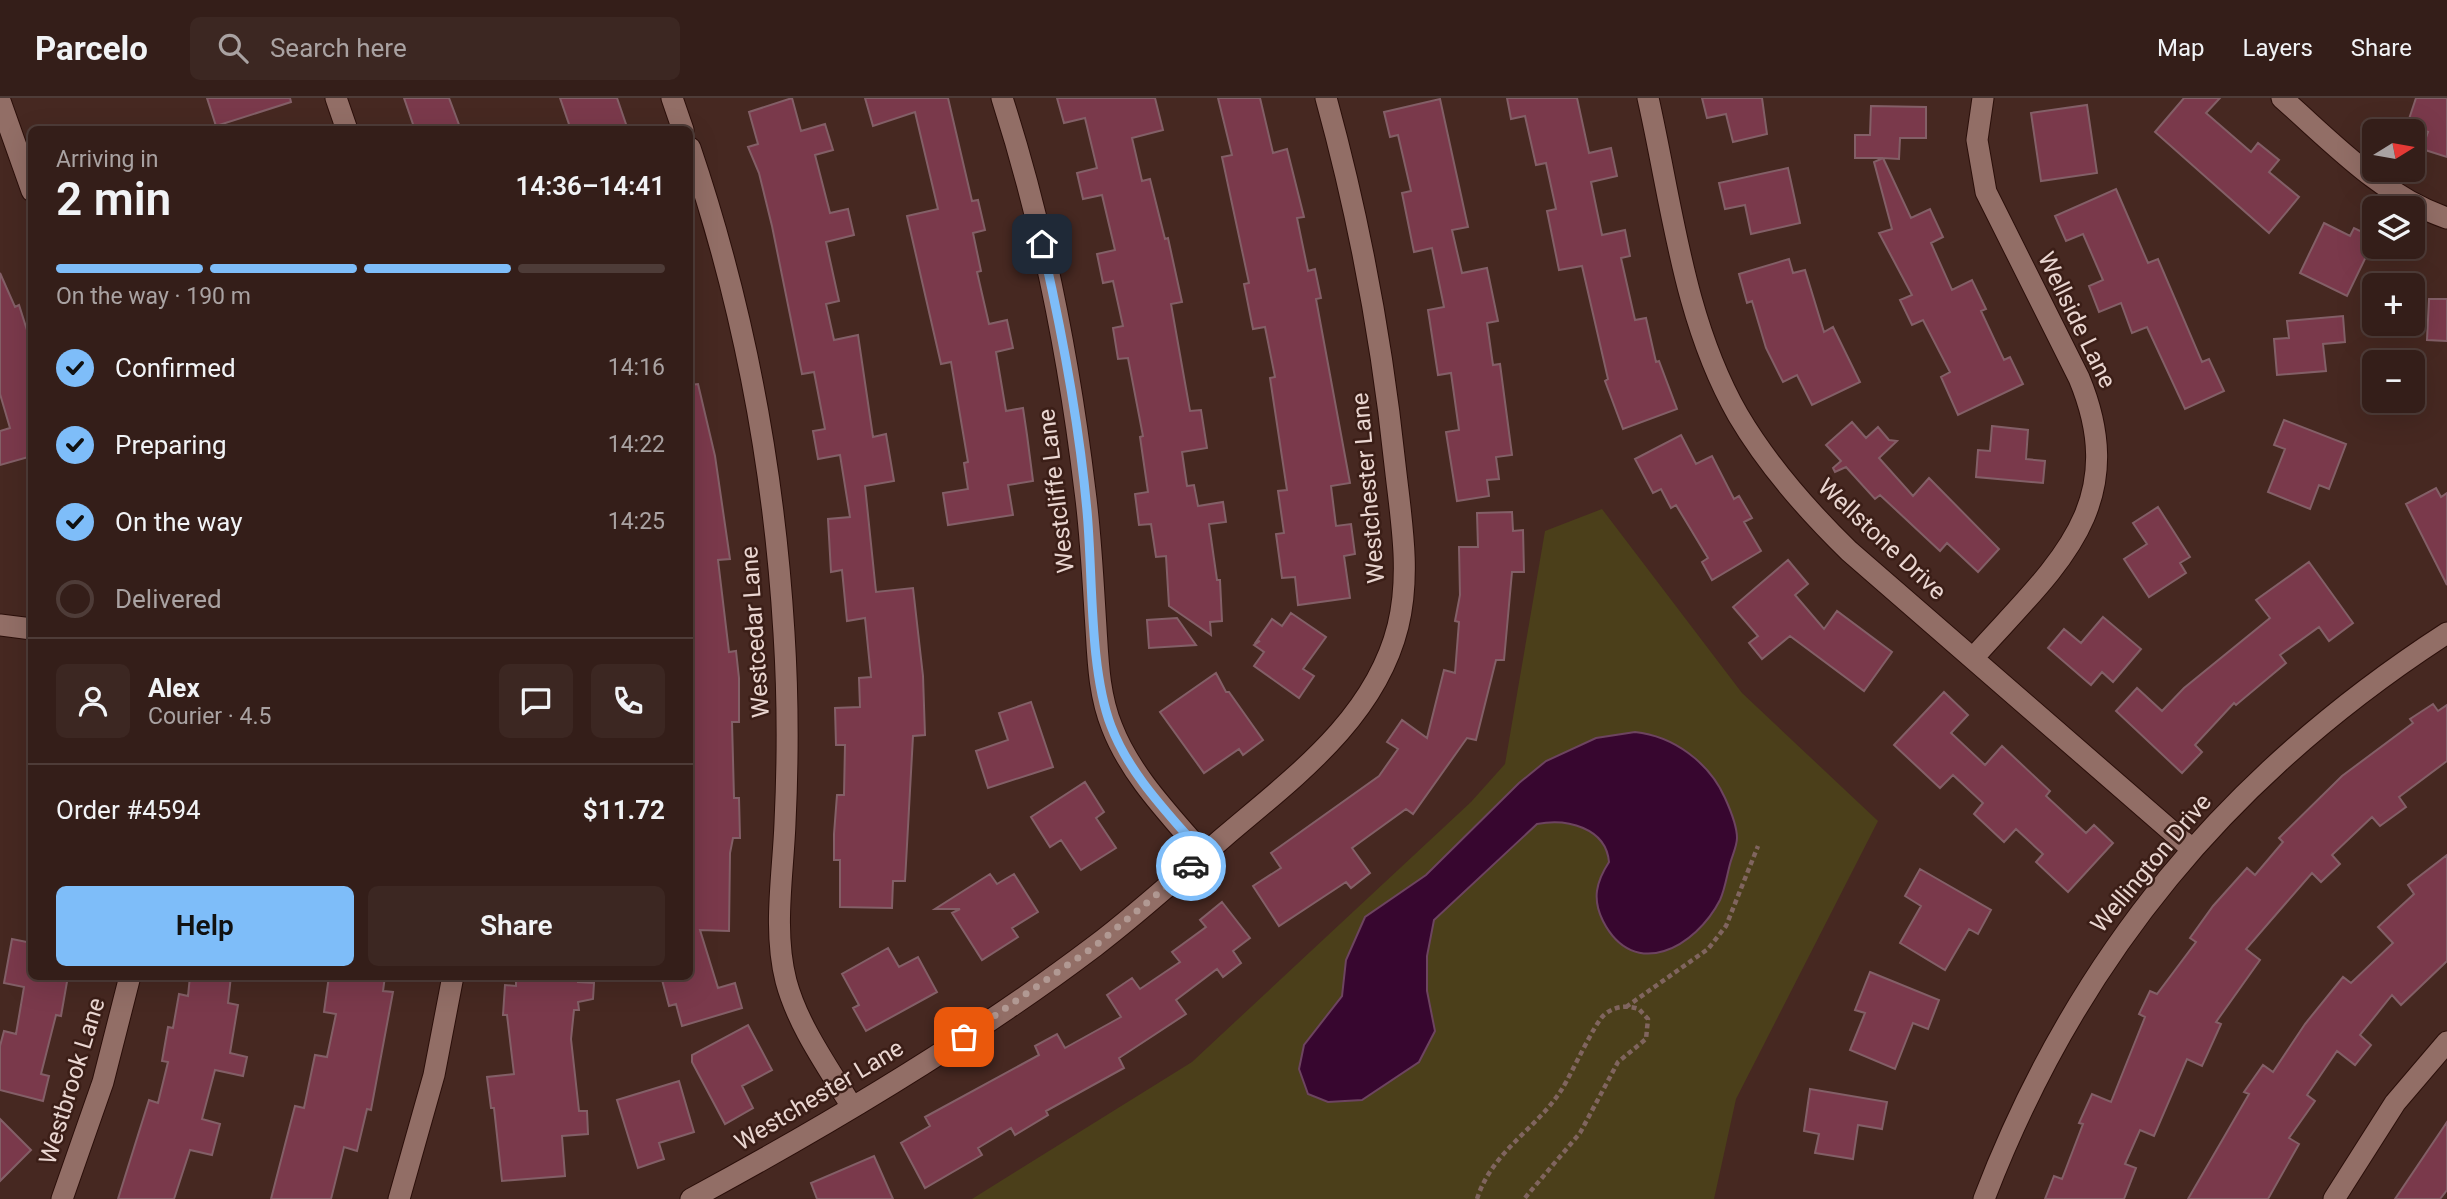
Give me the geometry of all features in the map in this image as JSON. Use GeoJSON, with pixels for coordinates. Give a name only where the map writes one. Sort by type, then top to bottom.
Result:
{"type":"FeatureCollection","features":[{"type":"Feature","properties":{"kind":"street"},"geometry":{"type":"LineString","coordinates":[[336,98],[346,126]]}},
{"type":"Feature","properties":{"kind":"street"},"geometry":{"type":"LineString","coordinates":[[673,98],[682,126]]}},
{"type":"Feature","properties":{"kind":"street","name":"Westcliffe Lane"},"geometry":{"type":"LineString","coordinates":[[1002,98],[1027,182],[1063,344],[1085,493],[1098,667],[1105,705],[1117,740],[1139,777],[1204,855]]}},
{"type":"Feature","properties":{"kind":"street","name":"Westchester Lane"},"geometry":{"type":"LineString","coordinates":[[691,1199],[925,1063],[1052,977],[1140,910],[1309,764],[1346,725],[1383,667],[1402,605],[1404,556],[1385,381],[1362,247],[1326,98]]}},
{"type":"Feature","properties":{"kind":"street","name":"Wellstone Drive"},"geometry":{"type":"LineString","coordinates":[[1648,98],[1692,296],[1715,365],[1738,414],[1775,470],[1822,523],[2192,849]]}},
{"type":"Feature","properties":{"kind":"street","name":"Wellside Lane"},"geometry":{"type":"LineString","coordinates":[[1974,657],[2049,573],[2077,535],[2092,499],[2098,458],[2094,425],[2085,392],[1986,192],[1977,140],[1983,98]]}},
{"type":"Feature","properties":{"kind":"street"},"geometry":{"type":"LineString","coordinates":[[2282,98],[2380,182],[2414,204],[2447,218]]}},
{"type":"Feature","properties":{"kind":"street"},"geometry":{"type":"LineString","coordinates":[[0,101],[28,180]]}},
{"type":"Feature","properties":{"kind":"street","name":"Westcedar Lane"},"geometry":{"type":"LineString","coordinates":[[693,158],[723,257],[750,369],[776,541],[785,635],[787,729],[779,928],[782,963],[786,982],[807,1032],[852,1107]]}},
{"type":"Feature","properties":{"kind":"street"},"geometry":{"type":"LineString","coordinates":[[0,625],[28,628]]}},
{"type":"Feature","properties":{"kind":"street","name":"Wellington Drive"},"geometry":{"type":"LineString","coordinates":[[1984,1199],[2015,1126],[2070,1017],[2124,933],[2192,849],[2262,777],[2330,716],[2447,633]]}},
{"type":"Feature","properties":{"kind":"street","name":"Westbrook Lane"},"geometry":{"type":"LineString","coordinates":[[62,1199],[103,1082],[129,980]]}},
{"type":"Feature","properties":{"kind":"street"},"geometry":{"type":"LineString","coordinates":[[398,1199],[434,1075],[452,980]]}},
{"type":"Feature","properties":{"kind":"street"},"geometry":{"type":"LineString","coordinates":[[2334,1199],[2395,1103],[2447,1042]]}},
{"type":"Feature","properties":{"kind":"path"},"geometry":{"type":"LineString","coordinates":[[1626,1007],[1708,950],[1726,926],[1758,846]]}},
{"type":"Feature","properties":{"kind":"path"},"geometry":{"type":"LineString","coordinates":[[1477,1199],[1502,1154],[1560,1093],[1597,1022],[1615,1008],[1639,1009],[1648,1019],[1646,1039],[1618,1062],[1580,1133],[1525,1199]]}},
{"type":"Feature","properties":{"kind":"shaded area"},"geometry":{"type":"Polygon","coordinates":[[[1602,509],[1742,693],[1878,821],[1736,1099],[1714,1199],[972,1199],[1192,1062],[1471,802],[1505,764],[1545,531],[1602,509]]]}},
{"type":"Feature","properties":{"kind":"shaded area"},"geometry":{"type":"Polygon","coordinates":[[[1635,732],[1676,745],[1700,762],[1718,785],[1736,828],[1737,841],[1722,896],[1696,932],[1664,951],[1647,954],[1631,950],[1616,940],[1603,921],[1597,905],[1597,891],[1609,862],[1601,841],[1593,833],[1572,824],[1537,824],[1434,920],[1427,956],[1427,991],[1435,1031],[1419,1062],[1362,1100],[1328,1102],[1308,1094],[1299,1069],[1304,1045],[1342,996],[1346,960],[1365,917],[1426,875],[1519,783],[1546,761],[1596,738],[1635,732]]]}},
{"type":"Feature","properties":{"kind":"building"},"geometry":{"type":"Polygon","coordinates":[[[207,98],[290,98],[291,102],[216,126],[207,98]]]}},
{"type":"Feature","properties":{"kind":"building"},"geometry":{"type":"Polygon","coordinates":[[[404,98],[449,98],[460,126],[414,126],[404,98]]]}},
{"type":"Feature","properties":{"kind":"building"},"geometry":{"type":"Polygon","coordinates":[[[560,98],[617,98],[627,126],[570,126],[560,98]]]}},
{"type":"Feature","properties":{"kind":"building"},"geometry":{"type":"Polygon","coordinates":[[[792,98],[801,131],[825,124],[833,150],[815,155],[830,213],[848,209],[854,235],[826,242],[839,301],[826,304],[834,340],[858,335],[873,437],[886,434],[894,481],[865,486],[876,592],[913,588],[923,676],[925,735],[913,736],[905,881],[893,881],[892,908],[840,907],[840,860],[834,860],[837,795],[844,795],[845,745],[836,745],[835,708],[860,707],[859,678],[871,677],[865,618],[847,621],[842,570],[831,572],[828,519],[850,517],[840,455],[818,459],[813,431],[825,429],[814,372],[802,374],[772,226],[759,173],[748,147],[758,144],[749,112],[792,98]]]}},
{"type":"Feature","properties":{"kind":"building"},"geometry":{"type":"Polygon","coordinates":[[[865,98],[948,98],[972,201],[978,200],[985,230],[973,233],[981,271],[977,272],[989,324],[1007,320],[1013,348],[996,352],[1006,411],[1023,408],[1033,481],[1008,485],[1013,515],[948,525],[943,493],[968,489],[964,463],[968,462],[951,362],[941,364],[907,216],[938,209],[915,112],[873,126],[865,98]]]}},
{"type":"Feature","properties":{"kind":"building"},"geometry":{"type":"Polygon","coordinates":[[[1057,98],[1155,98],[1163,130],[1132,138],[1142,181],[1150,179],[1165,239],[1168,238],[1182,302],[1171,304],[1190,411],[1201,410],[1207,448],[1182,452],[1187,486],[1194,485],[1198,506],[1223,502],[1226,522],[1209,524],[1217,580],[1220,580],[1222,621],[1210,622],[1211,635],[1169,606],[1166,556],[1156,557],[1151,524],[1139,525],[1135,494],[1148,492],[1140,437],[1143,436],[1128,358],[1118,359],[1113,328],[1123,326],[1113,281],[1103,283],[1097,254],[1115,250],[1102,195],[1083,199],[1077,173],[1097,168],[1085,118],[1064,123],[1057,98]]]}},
{"type":"Feature","properties":{"kind":"building"},"geometry":{"type":"Polygon","coordinates":[[[1218,98],[1260,98],[1273,153],[1287,149],[1304,217],[1297,218],[1308,271],[1315,269],[1321,298],[1316,299],[1350,483],[1331,486],[1336,526],[1351,524],[1355,554],[1344,556],[1350,598],[1298,605],[1295,577],[1282,578],[1276,534],[1284,533],[1278,491],[1287,490],[1270,378],[1275,377],[1265,327],[1253,329],[1244,284],[1249,283],[1222,157],[1232,155],[1218,98]]]}},
{"type":"Feature","properties":{"kind":"building"},"geometry":{"type":"Polygon","coordinates":[[[1507,98],[1577,98],[1589,153],[1611,148],[1617,176],[1591,182],[1602,235],[1625,230],[1630,256],[1621,258],[1635,320],[1646,318],[1656,362],[1659,361],[1677,409],[1623,429],[1605,381],[1608,379],[1582,266],[1559,270],[1547,211],[1556,209],[1546,163],[1536,165],[1525,116],[1511,119],[1507,98]]]}},
{"type":"Feature","properties":{"kind":"building"},"geometry":{"type":"Polygon","coordinates":[[[1702,98],[1762,98],[1767,134],[1733,142],[1726,114],[1707,118],[1702,98]]]}},
{"type":"Feature","properties":{"kind":"building"},"geometry":{"type":"Polygon","coordinates":[[[2184,98],[2220,98],[2206,113],[2251,152],[2258,143],[2279,160],[2269,172],[2299,197],[2269,233],[2155,132],[2184,98]]]}},
{"type":"Feature","properties":{"kind":"building"},"geometry":{"type":"Polygon","coordinates":[[[2416,98],[2447,98],[2447,157],[2426,150],[2426,119],[2409,119],[2416,98]]]}},
{"type":"Feature","properties":{"kind":"building"},"geometry":{"type":"Polygon","coordinates":[[[1440,99],[1468,227],[1452,230],[1462,273],[1487,268],[1498,321],[1487,323],[1493,365],[1500,364],[1512,455],[1496,457],[1499,479],[1487,480],[1489,496],[1457,501],[1446,432],[1459,430],[1451,373],[1438,375],[1428,310],[1444,307],[1432,248],[1414,252],[1402,193],[1411,191],[1398,135],[1390,137],[1384,112],[1440,99]]]}},
{"type":"Feature","properties":{"kind":"building"},"geometry":{"type":"Polygon","coordinates":[[[2087,105],[2097,173],[2041,181],[2031,113],[2087,105]]]}},
{"type":"Feature","properties":{"kind":"building"},"geometry":{"type":"Polygon","coordinates":[[[1871,106],[1926,107],[1926,138],[1900,138],[1899,159],[1855,158],[1855,135],[1870,135],[1871,106]]]}},
{"type":"Feature","properties":{"kind":"building"},"geometry":{"type":"Polygon","coordinates":[[[1883,158],[1911,218],[1930,209],[1943,237],[1931,243],[1952,290],[1972,280],[1986,309],[1981,311],[2004,360],[2010,357],[2023,384],[1958,415],[1941,377],[1950,372],[1923,320],[1912,325],[1900,300],[1912,295],[1879,233],[1892,229],[1874,162],[1883,158]]]}},
{"type":"Feature","properties":{"kind":"building"},"geometry":{"type":"Polygon","coordinates":[[[1788,168],[1800,223],[1751,234],[1745,205],[1725,209],[1719,183],[1788,168]]]}},
{"type":"Feature","properties":{"kind":"building"},"geometry":{"type":"Polygon","coordinates":[[[2116,189],[2148,263],[2158,259],[2202,362],[2209,359],[2224,391],[2185,409],[2147,327],[2132,333],[2121,303],[2099,312],[2089,286],[2103,280],[2083,234],[2066,241],[2055,216],[2116,189]]]}},
{"type":"Feature","properties":{"kind":"building"},"geometry":{"type":"Polygon","coordinates":[[[2324,223],[2350,236],[2354,228],[2362,232],[2362,259],[2365,259],[2347,296],[2300,273],[2324,223]]]}},
{"type":"Feature","properties":{"kind":"building"},"geometry":{"type":"Polygon","coordinates":[[[1789,259],[1793,273],[1805,270],[1824,332],[1833,327],[1860,382],[1812,405],[1797,375],[1783,382],[1766,348],[1752,301],[1747,303],[1739,274],[1789,259]]]}},
{"type":"Feature","properties":{"kind":"building"},"geometry":{"type":"Polygon","coordinates":[[[0,273],[15,307],[19,305],[28,333],[28,457],[0,465],[0,431],[10,428],[0,394],[0,273]]]}},
{"type":"Feature","properties":{"kind":"building"},"geometry":{"type":"Polygon","coordinates":[[[2429,299],[2447,299],[2447,341],[2427,340],[2429,299]]]}},
{"type":"Feature","properties":{"kind":"building"},"geometry":{"type":"Polygon","coordinates":[[[2343,316],[2345,342],[2323,344],[2326,371],[2277,375],[2274,339],[2289,338],[2287,321],[2343,316]]]}},
{"type":"Feature","properties":{"kind":"building"},"geometry":{"type":"Polygon","coordinates":[[[698,384],[715,456],[730,559],[718,560],[729,652],[736,651],[739,678],[739,722],[732,722],[734,798],[739,798],[740,838],[733,838],[730,853],[729,931],[700,930],[718,988],[735,983],[742,1008],[682,1026],[676,1004],[669,1006],[662,980],[693,980],[693,385],[698,384]]]}},
{"type":"Feature","properties":{"kind":"building"},"geometry":{"type":"Polygon","coordinates":[[[2284,420],[2346,444],[2329,489],[2319,485],[2310,509],[2268,492],[2285,449],[2274,445],[2284,420]]]}},
{"type":"Feature","properties":{"kind":"building"},"geometry":{"type":"Polygon","coordinates":[[[1852,422],[1866,438],[1878,427],[1889,440],[1897,441],[1879,458],[1913,496],[1929,478],[1999,549],[1978,572],[1947,543],[1940,551],[1880,495],[1875,499],[1846,467],[1835,472],[1833,468],[1841,461],[1826,445],[1852,422]]]}},
{"type":"Feature","properties":{"kind":"building"},"geometry":{"type":"Polygon","coordinates":[[[1992,426],[2028,430],[2026,459],[2045,461],[2043,483],[1976,477],[1978,450],[1990,451],[1992,426]]]}},
{"type":"Feature","properties":{"kind":"building"},"geometry":{"type":"Polygon","coordinates":[[[1681,435],[1696,464],[1712,456],[1734,499],[1739,496],[1752,518],[1744,522],[1761,551],[1712,580],[1702,562],[1708,558],[1676,505],[1671,508],[1661,489],[1653,493],[1635,459],[1681,435]]]}},
{"type":"Feature","properties":{"kind":"building"},"geometry":{"type":"Polygon","coordinates":[[[2436,488],[2441,497],[2447,493],[2447,585],[2406,504],[2436,488]]]}},
{"type":"Feature","properties":{"kind":"building"},"geometry":{"type":"Polygon","coordinates":[[[2158,507],[2190,557],[2180,563],[2186,573],[2149,597],[2124,559],[2147,544],[2133,523],[2158,507]]]}},
{"type":"Feature","properties":{"kind":"building"},"geometry":{"type":"Polygon","coordinates":[[[1512,512],[1513,531],[1523,530],[1524,572],[1512,572],[1504,660],[1496,660],[1476,740],[1467,738],[1413,814],[1406,809],[1352,848],[1370,873],[1351,888],[1346,882],[1279,926],[1253,886],[1281,868],[1271,853],[1379,776],[1398,749],[1387,742],[1402,720],[1427,738],[1444,670],[1455,673],[1459,622],[1455,621],[1460,595],[1459,547],[1478,547],[1477,513],[1512,512]]]}},
{"type":"Feature","properties":{"kind":"building"},"geometry":{"type":"Polygon","coordinates":[[[1788,560],[1808,584],[1795,595],[1824,629],[1837,611],[1892,652],[1864,691],[1790,636],[1762,659],[1749,643],[1758,636],[1733,607],[1788,560]]]}},
{"type":"Feature","properties":{"kind":"building"},"geometry":{"type":"Polygon","coordinates":[[[2309,562],[2353,623],[2329,641],[2319,627],[2280,655],[2286,663],[2236,705],[2234,703],[2195,745],[2202,752],[2182,773],[2116,711],[2137,688],[2162,711],[2184,688],[2270,618],[2256,600],[2309,562]]]}},
{"type":"Feature","properties":{"kind":"building"},"geometry":{"type":"Polygon","coordinates":[[[1291,613],[1326,637],[1303,669],[1314,676],[1299,698],[1254,666],[1264,652],[1254,645],[1260,641],[1256,642],[1272,619],[1282,626],[1291,613]]]}},
{"type":"Feature","properties":{"kind":"building"},"geometry":{"type":"Polygon","coordinates":[[[2103,617],[2141,649],[2113,682],[2102,672],[2091,685],[2048,648],[2064,629],[2081,643],[2103,617]]]}},
{"type":"Feature","properties":{"kind":"building"},"geometry":{"type":"Polygon","coordinates":[[[1177,618],[1196,645],[1149,648],[1147,620],[1177,618]]]}},
{"type":"Feature","properties":{"kind":"building"},"geometry":{"type":"Polygon","coordinates":[[[1216,673],[1226,692],[1229,692],[1263,740],[1243,755],[1239,749],[1204,773],[1160,712],[1216,673]]]}},
{"type":"Feature","properties":{"kind":"building"},"geometry":{"type":"Polygon","coordinates":[[[1944,692],[1968,715],[1951,733],[1985,765],[2002,746],[2050,791],[2046,796],[2086,833],[2094,825],[2113,843],[2068,892],[2036,862],[2043,854],[2016,829],[2004,842],[1974,814],[1983,803],[1953,775],[1940,788],[1894,745],[1944,692]]]}},
{"type":"Feature","properties":{"kind":"building"},"geometry":{"type":"Polygon","coordinates":[[[1031,702],[1053,767],[988,788],[976,751],[1008,740],[999,713],[1031,702]]]}},
{"type":"Feature","properties":{"kind":"building"},"geometry":{"type":"Polygon","coordinates":[[[2433,704],[2438,711],[2447,705],[2447,761],[2399,797],[2406,807],[2380,826],[2372,817],[2332,855],[2340,864],[2321,882],[2312,873],[2246,949],[2260,960],[2216,1022],[2221,1024],[2202,1066],[2187,1059],[2154,1136],[2140,1130],[2125,1164],[2136,1168],[2124,1199],[2045,1199],[2054,1176],[2062,1179],[2083,1124],[2079,1123],[2092,1094],[2111,1102],[2145,1017],[2139,1014],[2150,991],[2157,994],[2196,942],[2190,938],[2213,906],[2247,868],[2255,875],[2283,842],[2279,838],[2342,776],[2413,723],[2410,719],[2433,704]]]}},
{"type":"Feature","properties":{"kind":"building"},"geometry":{"type":"Polygon","coordinates":[[[1085,782],[1104,812],[1096,818],[1116,848],[1081,870],[1061,840],[1050,847],[1031,817],[1085,782]]]}},
{"type":"Feature","properties":{"kind":"building"},"geometry":{"type":"Polygon","coordinates":[[[2447,855],[2447,961],[2401,1005],[2392,995],[2360,1035],[2371,1045],[2355,1065],[2337,1051],[2307,1095],[2315,1101],[2289,1138],[2299,1144],[2268,1199],[2188,1199],[2249,1094],[2244,1092],[2263,1065],[2273,1072],[2305,1024],[2343,977],[2351,983],[2393,943],[2378,927],[2414,894],[2408,885],[2447,855]]]}},
{"type":"Feature","properties":{"kind":"building"},"geometry":{"type":"Polygon","coordinates":[[[1920,869],[1991,910],[1978,934],[1969,929],[1945,970],[1900,943],[1921,906],[1905,896],[1920,869]]]}},
{"type":"Feature","properties":{"kind":"building"},"geometry":{"type":"Polygon","coordinates":[[[990,874],[997,884],[1014,874],[1038,912],[1012,928],[1018,937],[982,960],[952,913],[960,909],[935,909],[990,874]]]}},
{"type":"Feature","properties":{"kind":"building"},"geometry":{"type":"Polygon","coordinates":[[[1222,902],[1250,938],[1233,951],[1241,963],[1223,977],[1217,969],[1176,1000],[1186,1014],[1119,1058],[1124,1068],[1046,1111],[1048,1115],[1015,1135],[1011,1128],[978,1148],[982,1155],[925,1188],[901,1143],[930,1126],[925,1117],[1039,1055],[1035,1046],[1057,1034],[1065,1048],[1121,1017],[1107,995],[1132,978],[1140,989],[1180,962],[1172,952],[1206,927],[1200,920],[1222,902]]]}},
{"type":"Feature","properties":{"kind":"building"},"geometry":{"type":"Polygon","coordinates":[[[12,939],[28,942],[28,980],[67,980],[61,1016],[56,1015],[41,1074],[49,1076],[43,1101],[0,1090],[0,1046],[4,1031],[16,1034],[24,987],[4,983],[12,939]]]}},
{"type":"Feature","properties":{"kind":"building"},"geometry":{"type":"Polygon","coordinates":[[[888,948],[899,967],[918,957],[937,992],[866,1031],[853,1008],[859,1005],[842,974],[888,948]]]}},
{"type":"Feature","properties":{"kind":"building"},"geometry":{"type":"Polygon","coordinates":[[[1870,972],[1939,1000],[1928,1029],[1913,1023],[1895,1069],[1850,1050],[1865,1013],[1855,1010],[1870,972]]]}},
{"type":"Feature","properties":{"kind":"building"},"geometry":{"type":"Polygon","coordinates":[[[190,980],[231,980],[228,1003],[238,1005],[230,1053],[247,1057],[243,1076],[215,1070],[202,1119],[220,1124],[212,1155],[190,1150],[174,1199],[118,1199],[149,1100],[158,1103],[168,1062],[162,1061],[168,1027],[173,1028],[179,994],[188,996],[190,980]]]}},
{"type":"Feature","properties":{"kind":"building"},"geometry":{"type":"Polygon","coordinates":[[[328,980],[384,980],[383,991],[393,992],[371,1110],[367,1109],[357,1151],[344,1147],[331,1199],[271,1199],[295,1106],[304,1108],[315,1055],[327,1057],[336,1014],[324,1012],[328,980]]]}},
{"type":"Feature","properties":{"kind":"building"},"geometry":{"type":"Polygon","coordinates":[[[516,980],[578,980],[594,983],[593,999],[578,1002],[579,1010],[574,1010],[571,1039],[579,1111],[587,1111],[588,1134],[562,1136],[565,1176],[502,1181],[494,1108],[491,1108],[487,1077],[514,1074],[507,1015],[503,1015],[505,985],[516,986],[516,980]]]}},
{"type":"Feature","properties":{"kind":"building"},"geometry":{"type":"Polygon","coordinates":[[[748,1025],[772,1070],[742,1086],[753,1108],[725,1124],[692,1062],[692,1055],[748,1025]]]}},
{"type":"Feature","properties":{"kind":"building"},"geometry":{"type":"Polygon","coordinates":[[[679,1081],[694,1132],[659,1143],[664,1159],[638,1168],[617,1100],[679,1081]]]}},
{"type":"Feature","properties":{"kind":"building"},"geometry":{"type":"Polygon","coordinates":[[[1810,1089],[1887,1102],[1882,1129],[1858,1125],[1853,1159],[1815,1153],[1819,1134],[1804,1131],[1810,1089]]]}},
{"type":"Feature","properties":{"kind":"building"},"geometry":{"type":"Polygon","coordinates":[[[0,1119],[31,1150],[0,1181],[0,1119]]]}},
{"type":"Feature","properties":{"kind":"building"},"geometry":{"type":"Polygon","coordinates":[[[2447,1122],[2447,1190],[2440,1199],[2395,1199],[2447,1122]]]}},
{"type":"Feature","properties":{"kind":"building"},"geometry":{"type":"Polygon","coordinates":[[[874,1156],[893,1199],[817,1199],[811,1183],[874,1156]]]}},
{"type":"Feature","properties":{"kind":"way so far"},"geometry":{"type":"LineString","coordinates":[[964,1037],[1095,946],[1191,866]]}},
{"type":"Feature","properties":{"kind":"route"},"geometry":{"type":"LineString","coordinates":[[1042,244],[1063,344],[1082,466],[1101,689],[1110,723],[1127,758],[1152,794],[1204,855],[1191,866]]}}]}
